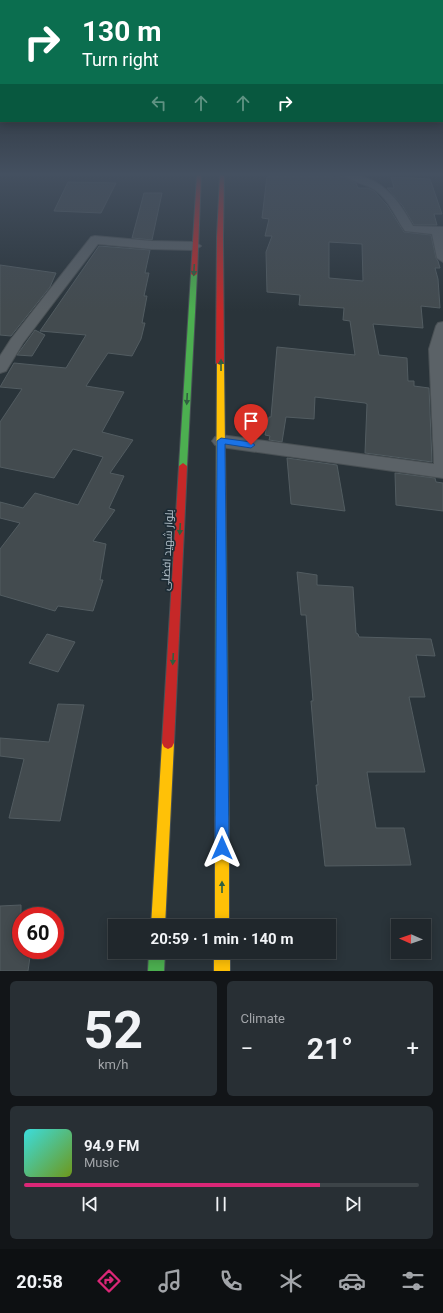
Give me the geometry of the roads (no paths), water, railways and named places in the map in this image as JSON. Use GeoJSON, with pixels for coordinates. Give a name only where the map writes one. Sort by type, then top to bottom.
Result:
{"type":"FeatureCollection","features":[{"type":"Feature","properties":{"kind":"main road","name":"بلوار شهید افضلی"},"geometry":{"type":"LineString","coordinates":[[158,919],[197,220]]}},
{"type":"Feature","properties":{"kind":"main road"},"geometry":{"type":"LineString","coordinates":[[221,220],[222,919]]}},
{"type":"Feature","properties":{"kind":"main road"},"geometry":{"type":"LineString","coordinates":[[196,241],[220,237]]}},
{"type":"Feature","properties":{"kind":"main road"},"geometry":{"type":"LineString","coordinates":[[156,971],[157,959]]}},
{"type":"Feature","properties":{"kind":"main road"},"geometry":{"type":"LineString","coordinates":[[222,959],[222,971]]}},
{"type":"Feature","properties":{"kind":"street"},"geometry":{"type":"LineString","coordinates":[[405,220],[409,229],[440,230],[443,258]]}},
{"type":"Feature","properties":{"kind":"street"},"geometry":{"type":"LineString","coordinates":[[0,368],[16,342],[95,240],[151,245],[196,241]]}},
{"type":"Feature","properties":{"kind":"street"},"geometry":{"type":"LineString","coordinates":[[221,441],[443,471],[437,349],[443,326]]}}]}
